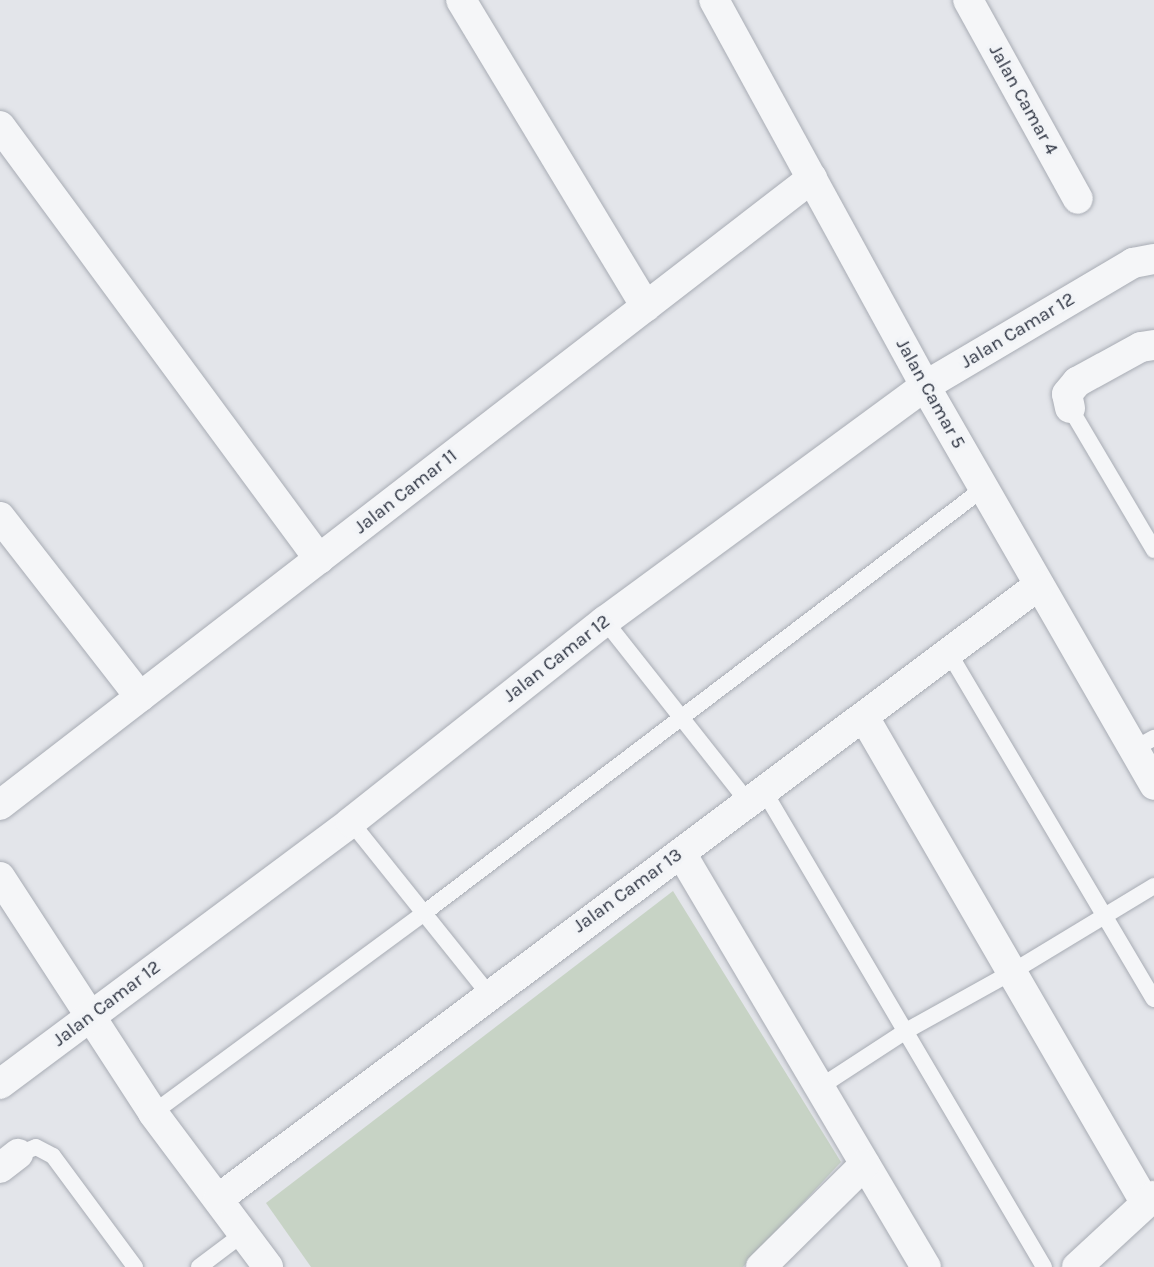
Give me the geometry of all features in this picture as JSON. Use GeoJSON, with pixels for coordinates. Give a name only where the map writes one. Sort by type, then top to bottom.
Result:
{"type":"FeatureCollection","features":[{"type":"Feature","properties":{"kind":"street"},"geometry":{"type":"LineString","coordinates":[[460,0],[646,307]]}},
{"type":"Feature","properties":{"kind":"street","name":"Jalan Camar 5"},"geometry":{"type":"LineString","coordinates":[[714,0],[925,386],[1039,585],[1144,744],[1154,785]]}},
{"type":"Feature","properties":{"kind":"street","name":"Jalan Camar 4"},"geometry":{"type":"LineString","coordinates":[[968,0],[1078,199]]}},
{"type":"Feature","properties":{"kind":"street"},"geometry":{"type":"LineString","coordinates":[[0,126],[319,559]]}},
{"type":"Feature","properties":{"kind":"street","name":"Jalan Camar 11"},"geometry":{"type":"LineString","coordinates":[[0,805],[812,178]]}},
{"type":"Feature","properties":{"kind":"street","name":"Jalan Camar 12"},"geometry":{"type":"LineString","coordinates":[[0,1084],[351,822],[605,621],[925,386],[1144,261]]}},
{"type":"Feature","properties":{"kind":"street"},"geometry":{"type":"LineString","coordinates":[[1070,408],[1068,394],[1077,382],[1141,347],[1154,345]]}},
{"type":"Feature","properties":{"kind":"street"},"geometry":{"type":"LineString","coordinates":[[0,517],[140,697]]}},
{"type":"Feature","properties":{"kind":"street","name":"Jalan Camar 13"},"geometry":{"type":"LineString","coordinates":[[218,1199],[488,993],[681,853],[1039,585]]}},
{"type":"Feature","properties":{"kind":"street"},"geometry":{"type":"LineString","coordinates":[[864,717],[1012,972],[1151,1203],[1077,1267]]}},
{"type":"Feature","properties":{"kind":"street"},"geometry":{"type":"LineString","coordinates":[[681,853],[926,1267]]}},
{"type":"Feature","properties":{"kind":"street"},"geometry":{"type":"LineString","coordinates":[[0,877],[153,1113],[268,1267]]}},
{"type":"Feature","properties":{"kind":"street"},"geometry":{"type":"LineString","coordinates":[[761,1267],[864,1164]]}},
{"type":"Feature","properties":{"kind":"lane"},"geometry":{"type":"LineString","coordinates":[[1070,408],[1154,550]]}},
{"type":"Feature","properties":{"kind":"lane"},"geometry":{"type":"LineString","coordinates":[[153,1113],[424,913],[984,488]]}},
{"type":"Feature","properties":{"kind":"lane"},"geometry":{"type":"LineString","coordinates":[[605,621],[681,717],[756,797],[906,1031],[1044,1267]]}},
{"type":"Feature","properties":{"kind":"lane"},"geometry":{"type":"LineString","coordinates":[[948,653],[1154,999]]}},
{"type":"Feature","properties":{"kind":"lane"},"geometry":{"type":"LineString","coordinates":[[351,822],[488,993]]}},
{"type":"Feature","properties":{"kind":"lane"},"geometry":{"type":"LineString","coordinates":[[820,1087],[906,1031],[1012,972],[1154,886]]}},
{"type":"Feature","properties":{"kind":"lane"},"geometry":{"type":"LineString","coordinates":[[9,1161],[36,1147],[53,1156],[135,1267]]}},
{"type":"Feature","properties":{"kind":"lane"},"geometry":{"type":"LineString","coordinates":[[199,1267],[243,1234]]}},
{"type":"Feature","properties":{"kind":"green space"},"geometry":{"type":"Polygon","coordinates":[[[673,891],[841,1162],[743,1267],[311,1267],[266,1203],[673,891]]]}}]}
